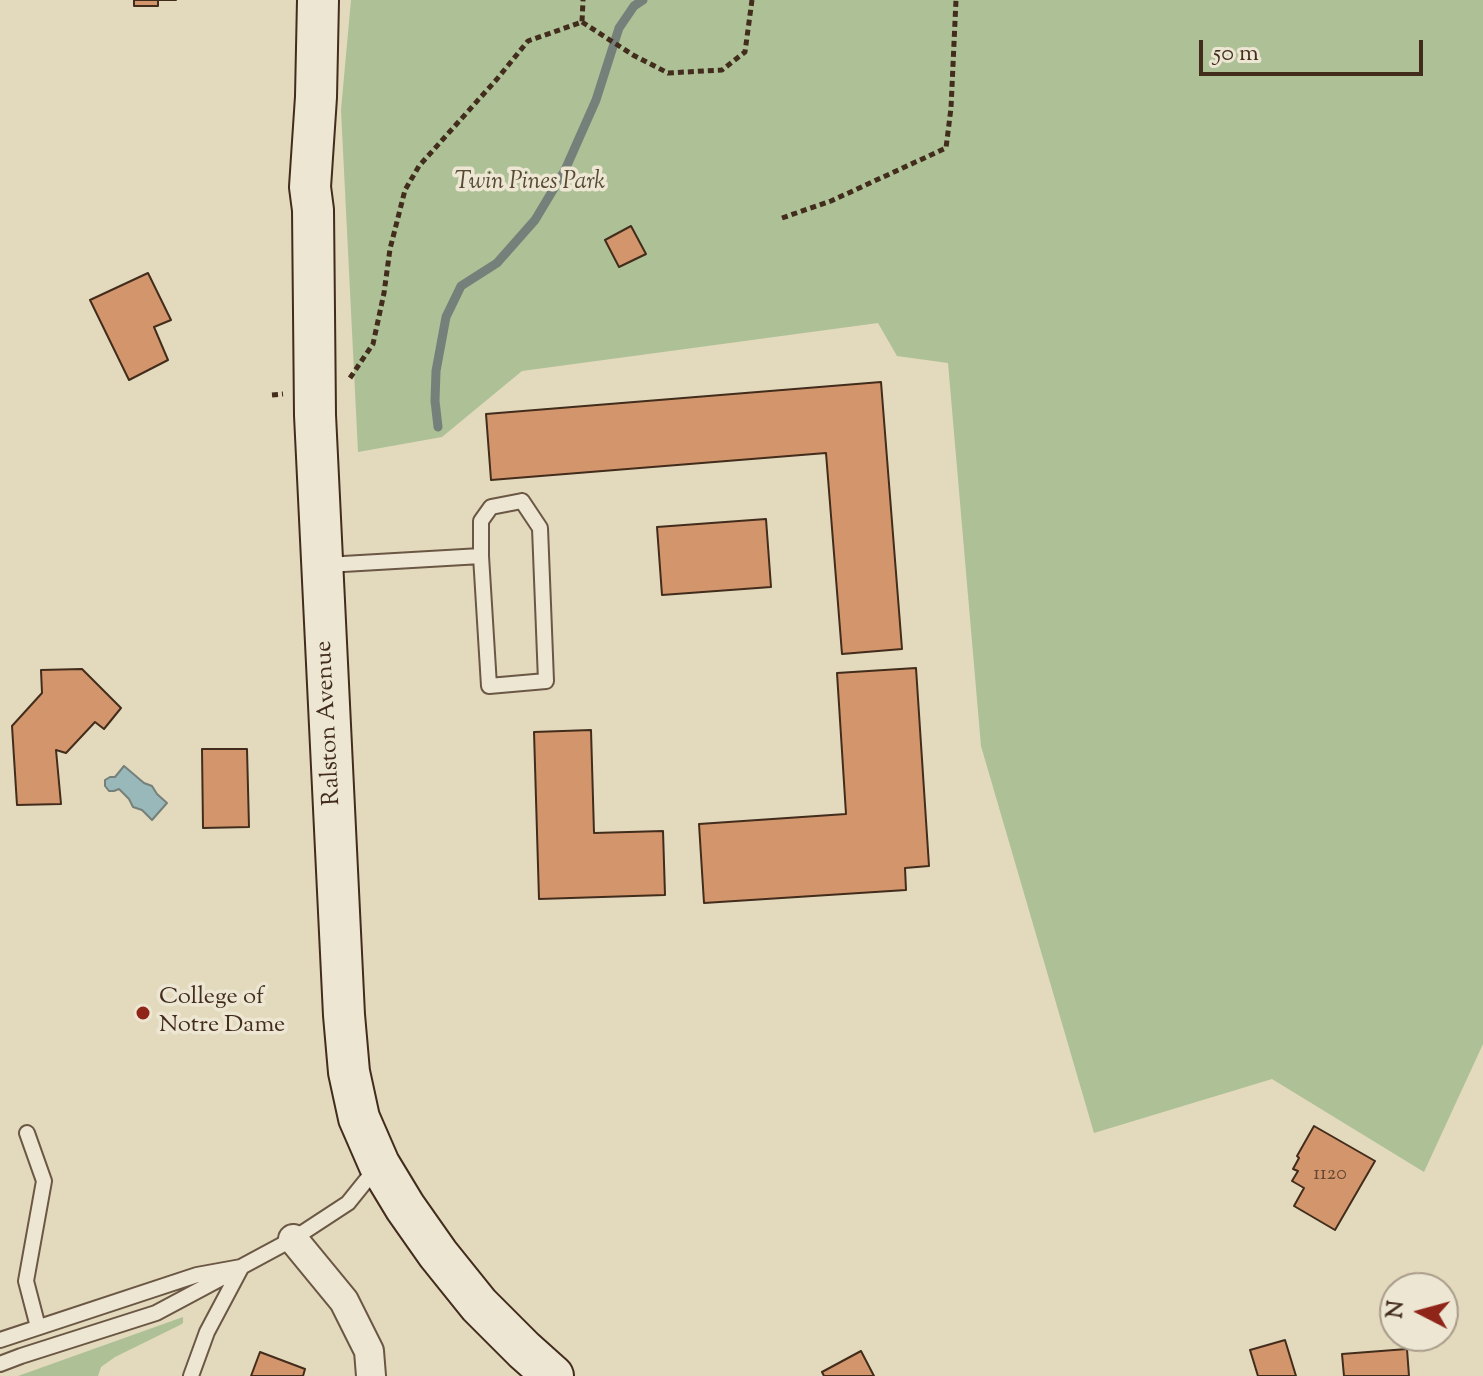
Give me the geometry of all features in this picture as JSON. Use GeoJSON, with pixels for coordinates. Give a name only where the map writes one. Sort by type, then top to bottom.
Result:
{"type":"FeatureCollection","features":[{"type":"Feature","properties":{"kind":"main road","name":"Ralston Avenue"},"geometry":{"type":"LineString","coordinates":[[318,0],[310,187],[313,210],[315,415],[349,1072],[359,1118],[379,1164],[421,1231],[471,1295],[553,1376]]}},
{"type":"Feature","properties":{"kind":"street"},"geometry":{"type":"LineString","coordinates":[[293,1239],[344,1301],[369,1351],[371,1376]]}},
{"type":"Feature","properties":{"kind":"lane"},"geometry":{"type":"LineString","coordinates":[[522,501],[540,528],[546,681],[489,686],[481,556],[481,521],[491,507],[522,501]]}},
{"type":"Feature","properties":{"kind":"lane"},"geometry":{"type":"LineString","coordinates":[[322,565],[481,556]]}},
{"type":"Feature","properties":{"kind":"lane"},"geometry":{"type":"LineString","coordinates":[[27,1133],[44,1181],[26,1281],[38,1327]]}},
{"type":"Feature","properties":{"kind":"lane"},"geometry":{"type":"LineString","coordinates":[[0,1364],[156,1313],[293,1239],[348,1203],[379,1164]]}},
{"type":"Feature","properties":{"kind":"lane"},"geometry":{"type":"LineString","coordinates":[[2,1339],[197,1275],[241,1267]]}},
{"type":"Feature","properties":{"kind":"lane"},"geometry":{"type":"LineString","coordinates":[[191,1376],[207,1332],[241,1267]]}},
{"type":"Feature","properties":{"kind":"path"},"geometry":{"type":"LineString","coordinates":[[582,22],[583,0]]}},
{"type":"Feature","properties":{"kind":"path"},"geometry":{"type":"LineString","coordinates":[[582,22],[668,73],[722,70],[745,52],[752,0]]}},
{"type":"Feature","properties":{"kind":"path"},"geometry":{"type":"LineString","coordinates":[[782,218],[831,201],[946,148],[956,0]]}},
{"type":"Feature","properties":{"kind":"path"},"geometry":{"type":"LineString","coordinates":[[350,379],[373,344],[390,249],[405,190],[419,166],[528,41],[582,22]]}},
{"type":"Feature","properties":{"kind":"green space","name":"Twin Pines Park"},"geometry":{"type":"Polygon","coordinates":[[[351,0],[1483,0],[1483,1044],[1424,1172],[1272,1079],[1094,1133],[981,746],[948,363],[897,356],[878,323],[522,371],[442,437],[358,452],[341,110],[351,0]]]}},
{"type":"Feature","properties":{"kind":"green space"},"geometry":{"type":"Polygon","coordinates":[[[183,1317],[180,1325],[115,1357],[101,1367],[98,1376],[18,1376],[183,1317]]]}},
{"type":"Feature","properties":{"kind":"water"},"geometry":{"type":"Polygon","coordinates":[[[124,766],[152,786],[167,803],[152,820],[142,810],[133,807],[119,789],[109,791],[105,786],[105,780],[115,777],[124,766]]]}},
{"type":"Feature","properties":{"kind":"building"},"geometry":{"type":"Polygon","coordinates":[[[134,0],[158,0],[158,6],[134,6],[134,0]]]}},
{"type":"Feature","properties":{"kind":"building"},"geometry":{"type":"Polygon","coordinates":[[[631,226],[646,254],[619,267],[605,240],[631,226]]]}},
{"type":"Feature","properties":{"kind":"building"},"geometry":{"type":"Polygon","coordinates":[[[148,273],[171,320],[154,327],[168,360],[129,380],[90,300],[148,273]]]}},
{"type":"Feature","properties":{"kind":"building"},"geometry":{"type":"Polygon","coordinates":[[[881,382],[902,649],[842,654],[826,453],[491,480],[486,414],[881,382]]]}},
{"type":"Feature","properties":{"kind":"building"},"geometry":{"type":"Polygon","coordinates":[[[766,519],[771,587],[662,595],[657,527],[766,519]]]}},
{"type":"Feature","properties":{"kind":"building"},"geometry":{"type":"Polygon","coordinates":[[[916,668],[929,866],[905,868],[906,890],[704,903],[699,824],[846,814],[837,673],[916,668]]]}},
{"type":"Feature","properties":{"kind":"building"},"geometry":{"type":"Polygon","coordinates":[[[82,669],[121,708],[104,729],[95,722],[66,753],[56,750],[61,804],[17,805],[12,726],[42,693],[41,670],[82,669]]]}},
{"type":"Feature","properties":{"kind":"building"},"geometry":{"type":"Polygon","coordinates":[[[591,730],[594,833],[663,831],[665,895],[539,899],[534,732],[591,730]]]}},
{"type":"Feature","properties":{"kind":"building"},"geometry":{"type":"Polygon","coordinates":[[[202,749],[247,749],[249,827],[203,828],[202,749]]]}},
{"type":"Feature","properties":{"kind":"building"},"geometry":{"type":"Polygon","coordinates":[[[1314,1126],[1375,1161],[1335,1230],[1294,1206],[1304,1188],[1292,1181],[1298,1171],[1293,1169],[1314,1126]]]}},
{"type":"Feature","properties":{"kind":"building"},"geometry":{"type":"Polygon","coordinates":[[[1285,1340],[1296,1376],[1258,1376],[1250,1350],[1285,1340]]]}},
{"type":"Feature","properties":{"kind":"building"},"geometry":{"type":"Polygon","coordinates":[[[861,1351],[874,1376],[824,1376],[822,1372],[861,1351]]]}},
{"type":"Feature","properties":{"kind":"building"},"geometry":{"type":"Polygon","coordinates":[[[260,1352],[305,1369],[303,1376],[251,1376],[260,1352]]]}},
{"type":"Feature","properties":{"kind":"building"},"geometry":{"type":"Polygon","coordinates":[[[1407,1352],[1409,1376],[1344,1376],[1342,1354],[1407,1352]]]}},
{"type":"Feature","properties":{"kind":"waterway"},"geometry":{"type":"LineString","coordinates":[[438,427],[436,371],[446,317],[461,286],[497,263],[535,220],[565,170],[596,100],[619,28],[634,6],[643,0]]}},
{"type":"Feature","properties":{"kind":"place","name":"College of Notre Dame"},"geometry":{"type":"Point","coordinates":[143,1013]}}]}
